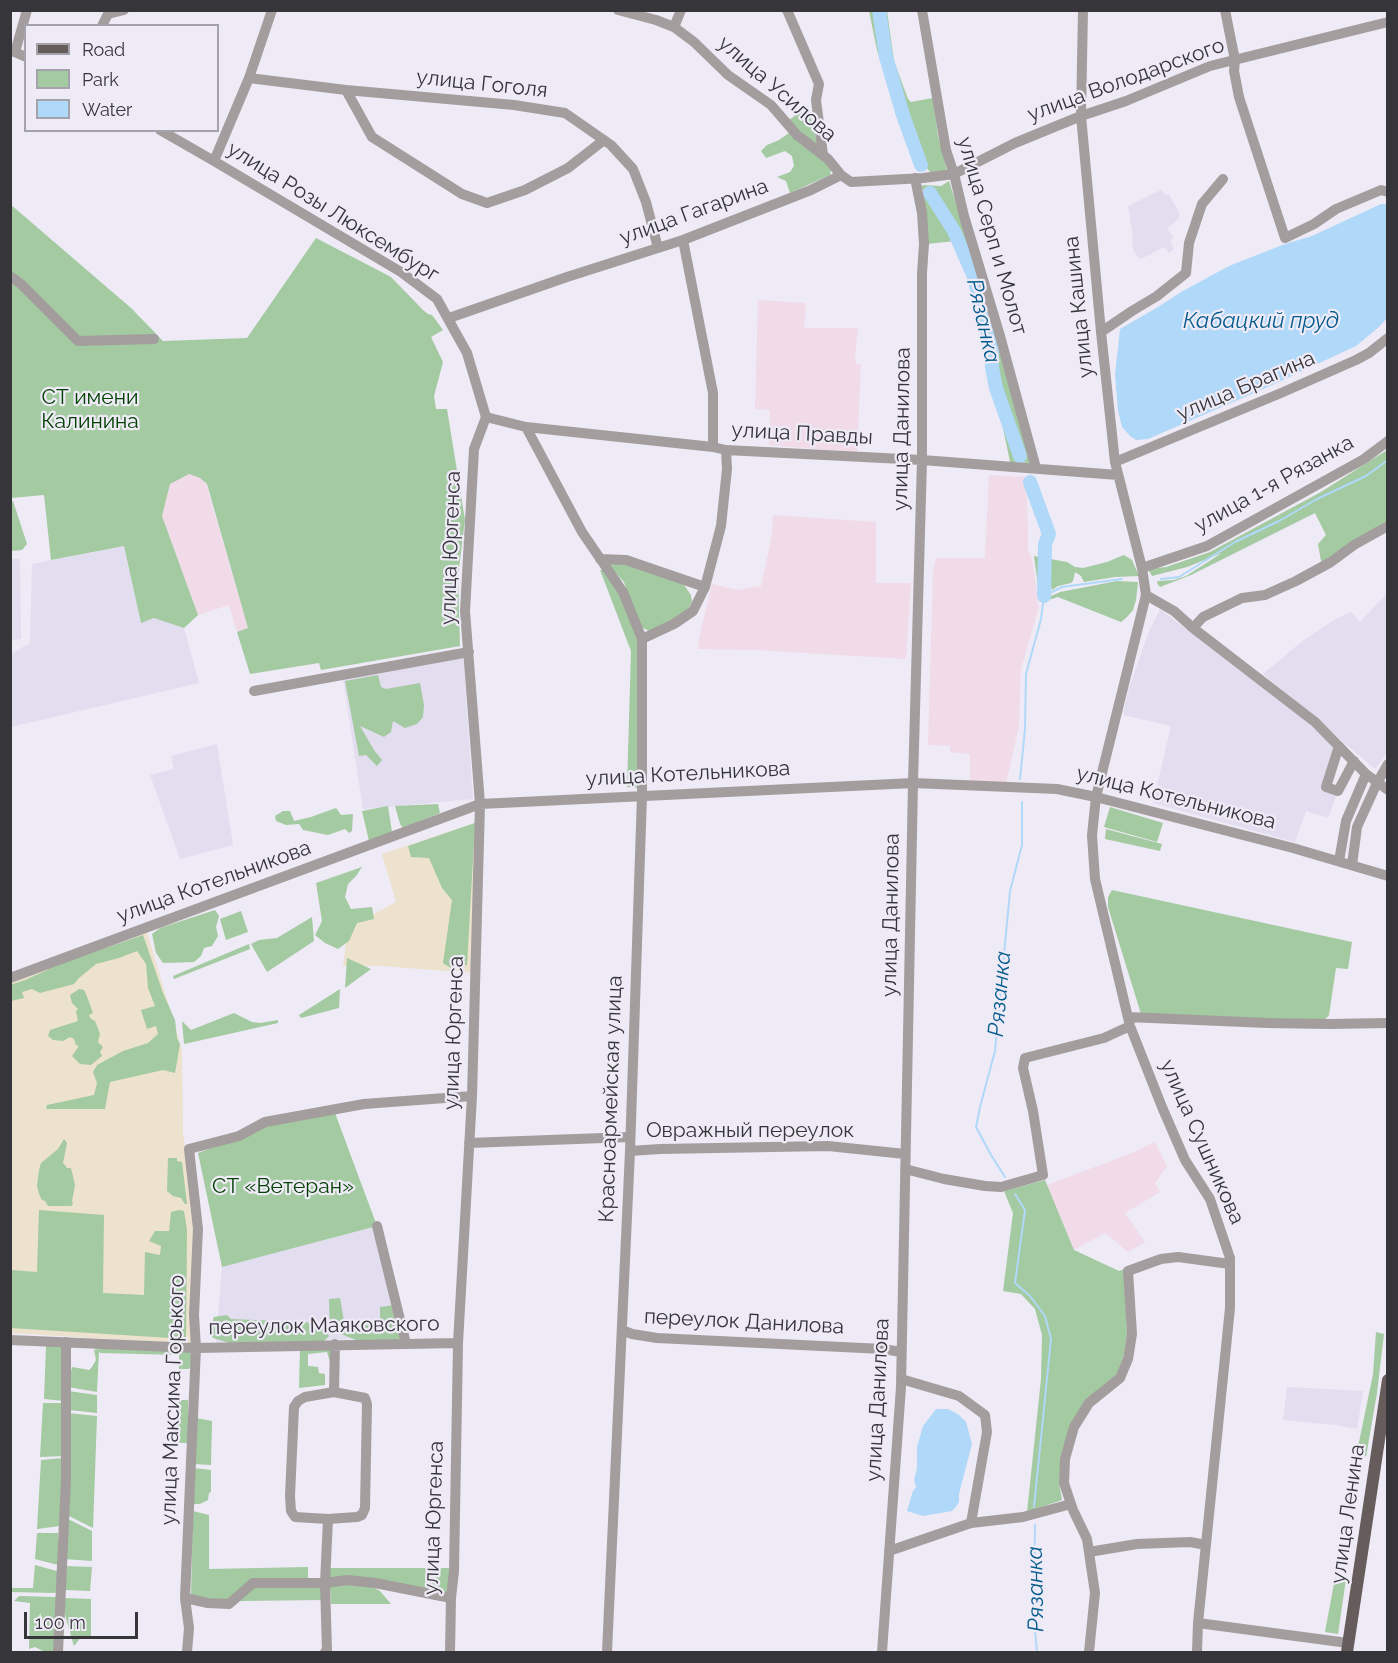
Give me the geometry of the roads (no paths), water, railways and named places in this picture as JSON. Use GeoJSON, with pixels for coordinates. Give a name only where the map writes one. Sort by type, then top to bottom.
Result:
{"type":"FeatureCollection","features":[{"type":"Feature","properties":{"kind":"main road","name":"улица Ленина"},"geometry":{"type":"LineString","coordinates":[[1348,1648],[1388,1380]]}},
{"type":"Feature","properties":{"kind":"street"},"geometry":{"type":"LineString","coordinates":[[13,51],[27,10]]}},
{"type":"Feature","properties":{"kind":"street"},"geometry":{"type":"LineString","coordinates":[[103,24],[108,14],[123,10]]}},
{"type":"Feature","properties":{"kind":"street"},"geometry":{"type":"LineString","coordinates":[[214,161],[249,78],[272,10]]}},
{"type":"Feature","properties":{"kind":"street","name":"улица Усилова"},"geometry":{"type":"LineString","coordinates":[[618,10],[674,27],[694,42],[728,75],[771,105],[797,135],[823,155],[841,175]]}},
{"type":"Feature","properties":{"kind":"street"},"geometry":{"type":"LineString","coordinates":[[674,27],[681,10]]}},
{"type":"Feature","properties":{"kind":"street"},"geometry":{"type":"LineString","coordinates":[[787,10],[819,84],[816,100],[823,155]]}},
{"type":"Feature","properties":{"kind":"street","name":"улица Серп и Молот"},"geometry":{"type":"LineString","coordinates":[[922,10],[946,150],[1036,468]]}},
{"type":"Feature","properties":{"kind":"street","name":"улица Кашина"},"geometry":{"type":"LineString","coordinates":[[1083,10],[1081,116],[1101,332],[1115,462],[1142,568],[1146,595]]}},
{"type":"Feature","properties":{"kind":"street"},"geometry":{"type":"LineString","coordinates":[[1225,10],[1235,60],[1234,71],[1239,97],[1285,238],[1314,224],[1336,209],[1382,190],[1388,192]]}},
{"type":"Feature","properties":{"kind":"street","name":"улица Володарского"},"geometry":{"type":"LineString","coordinates":[[954,174],[1015,143],[1210,66],[1388,22]]}},
{"type":"Feature","properties":{"kind":"street","name":"улица Гоголя"},"geometry":{"type":"LineString","coordinates":[[249,78],[346,90],[514,105],[565,113],[604,140],[633,169],[646,202],[658,248]]}},
{"type":"Feature","properties":{"kind":"street"},"geometry":{"type":"LineString","coordinates":[[346,90],[372,137],[462,194],[488,202],[525,190],[568,168],[604,140]]}},
{"type":"Feature","properties":{"kind":"street","name":"улица Розы Люксембург"},"geometry":{"type":"LineString","coordinates":[[163,132],[401,272],[437,299],[467,352],[486,417]]}},
{"type":"Feature","properties":{"kind":"street"},"geometry":{"type":"LineString","coordinates":[[841,175],[851,182],[954,174]]}},
{"type":"Feature","properties":{"kind":"street","name":"улица Гагарина"},"geometry":{"type":"LineString","coordinates":[[448,318],[683,240],[811,190],[841,175]]}},
{"type":"Feature","properties":{"kind":"street","name":"улица Данилова"},"geometry":{"type":"LineString","coordinates":[[882,1653],[901,1379],[922,460],[924,244],[922,213],[915,178]]}},
{"type":"Feature","properties":{"kind":"street"},"geometry":{"type":"LineString","coordinates":[[1101,332],[1157,296],[1186,273],[1189,243],[1202,204],[1222,179]]}},
{"type":"Feature","properties":{"kind":"street"},"geometry":{"type":"LineString","coordinates":[[683,240],[713,393],[713,447]]}},
{"type":"Feature","properties":{"kind":"street"},"geometry":{"type":"LineString","coordinates":[[10,276],[21,284],[78,341],[154,339]]}},
{"type":"Feature","properties":{"kind":"street","name":"улица Брагина"},"geometry":{"type":"LineString","coordinates":[[1115,462],[1356,360],[1369,354],[1388,338]]}},
{"type":"Feature","properties":{"kind":"street","name":"улица Правды"},"geometry":{"type":"LineString","coordinates":[[486,417],[526,427],[726,450],[922,460],[1118,475]]}},
{"type":"Feature","properties":{"kind":"street","name":"улица Юргенса"},"geometry":{"type":"LineString","coordinates":[[450,1653],[454,1571],[458,1343],[472,1096],[480,804],[465,611],[474,449],[486,417]]}},
{"type":"Feature","properties":{"kind":"street","name":"Красноармейская улица"},"geometry":{"type":"LineString","coordinates":[[526,427],[582,532],[623,592],[642,639],[642,796],[630,1151],[607,1653]]}},
{"type":"Feature","properties":{"kind":"street","name":"улица 1-я Рязанка"},"geometry":{"type":"LineString","coordinates":[[1142,568],[1207,546],[1364,459],[1388,441]]}},
{"type":"Feature","properties":{"kind":"street"},"geometry":{"type":"LineString","coordinates":[[642,639],[674,624],[693,611],[705,587],[721,526],[726,450]]}},
{"type":"Feature","properties":{"kind":"street"},"geometry":{"type":"LineString","coordinates":[[1193,628],[1203,617],[1242,598],[1265,595],[1296,582],[1388,526]]}},
{"type":"Feature","properties":{"kind":"street"},"geometry":{"type":"LineString","coordinates":[[600,559],[626,560],[705,587]]}},
{"type":"Feature","properties":{"kind":"street"},"geometry":{"type":"LineString","coordinates":[[1146,595],[1174,611],[1315,722],[1366,774],[1388,790]]}},
{"type":"Feature","properties":{"kind":"street","name":"улица Сушникова"},"geometry":{"type":"LineString","coordinates":[[1146,595],[1096,797],[1092,835],[1095,879],[1129,1021],[1185,1160],[1210,1199],[1230,1258],[1230,1308],[1198,1623],[1197,1653]]}},
{"type":"Feature","properties":{"kind":"street"},"geometry":{"type":"LineString","coordinates":[[254,691],[469,652]]}},
{"type":"Feature","properties":{"kind":"street"},"geometry":{"type":"LineString","coordinates":[[1339,746],[1326,787],[1338,791],[1354,761]]}},
{"type":"Feature","properties":{"kind":"street"},"geometry":{"type":"LineString","coordinates":[[1352,865],[1357,827],[1388,764]]}},
{"type":"Feature","properties":{"kind":"street"},"geometry":{"type":"LineString","coordinates":[[1339,861],[1346,821],[1366,774]]}},
{"type":"Feature","properties":{"kind":"street","name":"улица Котельникова"},"geometry":{"type":"LineString","coordinates":[[10,978],[480,804],[913,783],[1057,789],[1286,846],[1388,876]]}},
{"type":"Feature","properties":{"kind":"street"},"geometry":{"type":"LineString","coordinates":[[905,1169],[944,1179],[1001,1187],[1043,1175],[1033,1111],[1023,1068],[1025,1058],[1104,1038],[1129,1021],[1388,1023]]}},
{"type":"Feature","properties":{"kind":"street","name":"улица Максима Горького"},"geometry":{"type":"LineString","coordinates":[[187,1653],[189,1628],[185,1598],[196,1348],[194,1315],[198,1229],[189,1149],[239,1136],[265,1122],[275,1120],[364,1104],[472,1096]]}},
{"type":"Feature","properties":{"kind":"street"},"geometry":{"type":"LineString","coordinates":[[469,1143],[630,1137]]}},
{"type":"Feature","properties":{"kind":"street","name":"Овражный переулок"},"geometry":{"type":"LineString","coordinates":[[630,1151],[828,1146],[905,1154]]}},
{"type":"Feature","properties":{"kind":"street"},"geometry":{"type":"LineString","coordinates":[[377,1226],[406,1344]]}},
{"type":"Feature","properties":{"kind":"street"},"geometry":{"type":"LineString","coordinates":[[1089,1653],[1095,1593],[1087,1539],[1064,1483],[1065,1459],[1074,1427],[1089,1403],[1120,1378],[1128,1359],[1132,1334],[1128,1272],[1161,1259],[1178,1257],[1230,1264]]}},
{"type":"Feature","properties":{"kind":"street","name":"переулок Данилова"},"geometry":{"type":"LineString","coordinates":[[622,1330],[657,1338],[883,1349],[901,1353]]}},
{"type":"Feature","properties":{"kind":"street","name":"переулок Маяковского"},"geometry":{"type":"LineString","coordinates":[[10,1340],[196,1348],[458,1343]]}},
{"type":"Feature","properties":{"kind":"street"},"geometry":{"type":"LineString","coordinates":[[58,1653],[66,1479],[66,1342]]}},
{"type":"Feature","properties":{"kind":"street"},"geometry":{"type":"LineString","coordinates":[[334,1392],[335,1344]]}},
{"type":"Feature","properties":{"kind":"street"},"geometry":{"type":"LineString","coordinates":[[901,1379],[959,1396],[985,1415],[987,1432],[971,1523]]}},
{"type":"Feature","properties":{"kind":"street"},"geometry":{"type":"LineString","coordinates":[[334,1392],[365,1398],[367,1404],[365,1508],[362,1515],[357,1516],[328,1519],[295,1517],[291,1510],[290,1496],[294,1407],[305,1396],[334,1392]]}},
{"type":"Feature","properties":{"kind":"street"},"geometry":{"type":"LineString","coordinates":[[889,1551],[971,1523],[1023,1517],[1071,1504]]}},
{"type":"Feature","properties":{"kind":"street"},"geometry":{"type":"LineString","coordinates":[[326,1652],[325,1583],[328,1519]]}},
{"type":"Feature","properties":{"kind":"street"},"geometry":{"type":"LineString","coordinates":[[1089,1552],[1148,1544],[1190,1542],[1206,1545]]}},
{"type":"Feature","properties":{"kind":"street"},"geometry":{"type":"LineString","coordinates":[[185,1598],[207,1603],[229,1604],[253,1583],[356,1581],[451,1598]]}},
{"type":"Feature","properties":{"kind":"street"},"geometry":{"type":"LineString","coordinates":[[1198,1623],[1348,1648]]}},
{"type":"Feature","properties":{"kind":"water","name":"Кабацкий пруд"},"geometry":{"type":"Polygon","coordinates":[[[1381,204],[1387,206],[1388,317],[1379,327],[1356,346],[1270,386],[1148,439],[1136,440],[1130,436],[1122,427],[1118,411],[1115,375],[1120,329],[1229,266],[1312,236],[1381,204]]]}},
{"type":"Feature","properties":{"kind":"water"},"geometry":{"type":"Polygon","coordinates":[[[936,1409],[948,1409],[959,1415],[966,1422],[972,1444],[959,1502],[955,1508],[952,1511],[923,1516],[907,1511],[916,1487],[914,1480],[917,1468],[917,1447],[923,1426],[936,1409]]]}},
{"type":"Feature","properties":{"kind":"waterway","name":"Рязанка"},"geometry":{"type":"LineString","coordinates":[[879,10],[886,57],[921,165]]}},
{"type":"Feature","properties":{"kind":"waterway","name":"Рязанка"},"geometry":{"type":"LineString","coordinates":[[930,193],[954,231],[974,277],[992,351],[996,388],[1020,456]]}},
{"type":"Feature","properties":{"kind":"waterway","name":"Рязанка"},"geometry":{"type":"LineString","coordinates":[[1161,579],[1179,577],[1235,542],[1366,476],[1388,460]]}},
{"type":"Feature","properties":{"kind":"waterway","name":"Рязанка"},"geometry":{"type":"LineString","coordinates":[[1030,482],[1049,534],[1045,544],[1044,596]]}},
{"type":"Feature","properties":{"kind":"waterway","name":"Рязанка"},"geometry":{"type":"LineString","coordinates":[[1020,779],[1025,729],[1026,674],[1041,619],[1044,596],[1062,587],[1122,579]]}},
{"type":"Feature","properties":{"kind":"waterway","name":"Рязанка"},"geometry":{"type":"LineString","coordinates":[[1005,1177],[976,1127],[995,1051],[1010,891],[1022,845],[1022,802]]}},
{"type":"Feature","properties":{"kind":"waterway","name":"Рязанка"},"geometry":{"type":"LineString","coordinates":[[1015,1194],[1025,1210],[1015,1283],[1030,1296],[1045,1316],[1051,1339],[1034,1507]]}},
{"type":"Feature","properties":{"kind":"waterway","name":"Рязанка"},"geometry":{"type":"LineString","coordinates":[[1035,1525],[1034,1619],[1037,1652]]}},
{"type":"Feature","properties":{"kind":"park label","name":"СТ имени Калинина"},"geometry":{"type":"Point","coordinates":[90,410]}},
{"type":"Feature","properties":{"kind":"park label","name":"СТ «Ветеран»"},"geometry":{"type":"Point","coordinates":[283,1187]}}]}
